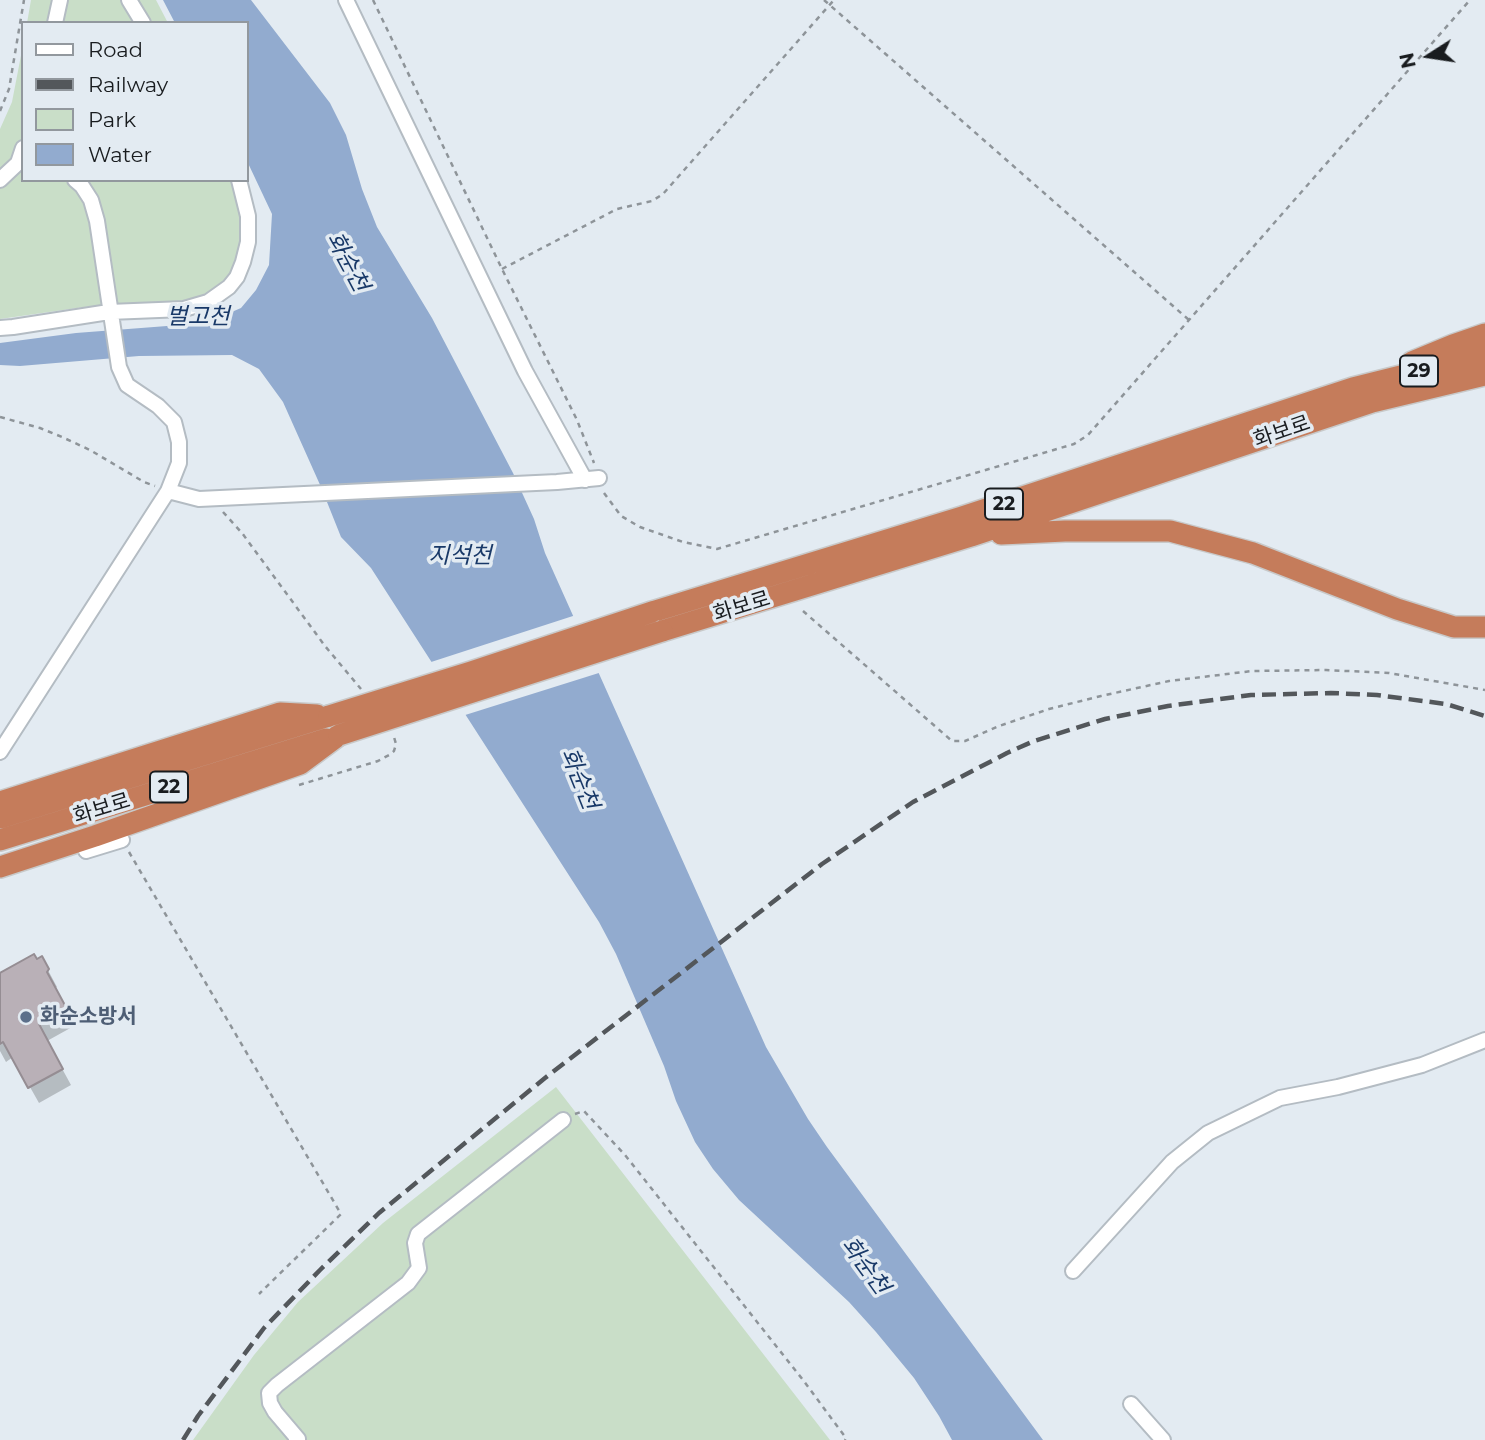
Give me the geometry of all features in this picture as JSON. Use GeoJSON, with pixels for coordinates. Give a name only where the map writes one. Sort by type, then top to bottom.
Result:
{"type":"FeatureCollection","features":[{"type":"Feature","properties":{"kind":"highway","name":"22"},"geometry":{"type":"LineString","coordinates":[[1353,388],[1485,334]]}},
{"type":"Feature","properties":{"kind":"highway","name":"화보로"},"geometry":{"type":"LineString","coordinates":[[0,840],[334,725],[471,672],[652,612],[962,517],[1353,388],[1485,355]]}},
{"type":"Feature","properties":{"kind":"highway","name":"화보로"},"geometry":{"type":"LineString","coordinates":[[0,818],[662,631],[971,536],[1372,402],[1485,375]]}},
{"type":"Feature","properties":{"kind":"highway","name":"22"},"geometry":{"type":"LineString","coordinates":[[971,536],[1065,531],[1170,531],[1253,553],[1397,609],[1454,627],[1485,627]]}},
{"type":"Feature","properties":{"kind":"highway"},"geometry":{"type":"LineString","coordinates":[[0,802],[280,713],[334,725],[300,764],[83,841],[0,867]]}},
{"type":"Feature","properties":{"kind":"street"},"geometry":{"type":"LineString","coordinates":[[55,21],[60,0]]}},
{"type":"Feature","properties":{"kind":"street"},"geometry":{"type":"LineString","coordinates":[[129,0],[142,21]]}},
{"type":"Feature","properties":{"kind":"street"},"geometry":{"type":"LineString","coordinates":[[168,491],[199,499],[592,479],[524,371],[346,0]]}},
{"type":"Feature","properties":{"kind":"street"},"geometry":{"type":"LineString","coordinates":[[0,165],[20,163]]}},
{"type":"Feature","properties":{"kind":"street"},"geometry":{"type":"LineString","coordinates":[[0,180],[20,163]]}},
{"type":"Feature","properties":{"kind":"street"},"geometry":{"type":"LineString","coordinates":[[0,752],[168,491],[179,463],[179,442],[174,422],[158,405],[127,385],[117,361],[97,221],[91,200],[77,182]]}},
{"type":"Feature","properties":{"kind":"street"},"geometry":{"type":"LineString","coordinates":[[0,328],[184,309],[208,302],[229,287],[237,276],[248,242],[248,216],[240,182]]}},
{"type":"Feature","properties":{"kind":"street"},"geometry":{"type":"LineString","coordinates":[[83,841],[86,851],[122,840]]}},
{"type":"Feature","properties":{"kind":"street"},"geometry":{"type":"LineString","coordinates":[[1073,1271],[1172,1162],[1208,1133],[1280,1098],[1338,1087],[1422,1065],[1485,1040]]}},
{"type":"Feature","properties":{"kind":"street"},"geometry":{"type":"LineString","coordinates":[[297,1440],[275,1412],[269,1393],[408,1283],[419,1268],[415,1243],[418,1234],[562,1120]]}},
{"type":"Feature","properties":{"kind":"street"},"geometry":{"type":"LineString","coordinates":[[1131,1404],[1163,1440]]}},
{"type":"Feature","properties":{"kind":"path"},"geometry":{"type":"LineString","coordinates":[[0,111],[9,89],[24,0]]}},
{"type":"Feature","properties":{"kind":"path"},"geometry":{"type":"LineString","coordinates":[[373,0],[578,420],[590,450],[592,479],[621,516],[640,527],[683,542],[717,549],[1074,444],[1088,435],[1470,0]]}},
{"type":"Feature","properties":{"kind":"path"},"geometry":{"type":"LineString","coordinates":[[824,0],[1189,320]]}},
{"type":"Feature","properties":{"kind":"path"},"geometry":{"type":"LineString","coordinates":[[502,269],[617,209],[652,201],[663,194],[834,0]]}},
{"type":"Feature","properties":{"kind":"path"},"geometry":{"type":"LineString","coordinates":[[0,416],[62,437],[144,482],[168,491]]}},
{"type":"Feature","properties":{"kind":"path"},"geometry":{"type":"LineString","coordinates":[[208,498],[242,533],[325,646],[366,694]]}},
{"type":"Feature","properties":{"kind":"path"},"geometry":{"type":"LineString","coordinates":[[803,611],[952,741],[965,741],[1049,709],[1101,696],[1169,681],[1252,671],[1390,673],[1485,690]]}},
{"type":"Feature","properties":{"kind":"path"},"geometry":{"type":"LineString","coordinates":[[293,787],[378,761],[394,751],[394,736]]}},
{"type":"Feature","properties":{"kind":"path"},"geometry":{"type":"LineString","coordinates":[[122,840],[341,1214],[259,1294]]}},
{"type":"Feature","properties":{"kind":"path"},"geometry":{"type":"LineString","coordinates":[[562,1120],[584,1111],[625,1155],[803,1380],[845,1440]]}},
{"type":"Feature","properties":{"kind":"green space"},"geometry":{"type":"Polygon","coordinates":[[[31,0],[156,0],[167,21],[27,21],[31,0]]]}},
{"type":"Feature","properties":{"kind":"green space"},"geometry":{"type":"Polygon","coordinates":[[[21,55],[21,182],[234,182],[243,220],[239,262],[221,285],[194,300],[84,307],[0,319],[0,129],[12,102],[21,55]]]}},
{"type":"Feature","properties":{"kind":"green space"},"geometry":{"type":"Polygon","coordinates":[[[556,1087],[830,1440],[193,1440],[254,1355],[298,1302],[383,1223],[556,1087]]]}},
{"type":"Feature","properties":{"kind":"water","name":"지석천"},"geometry":{"type":"Polygon","coordinates":[[[163,0],[251,0],[330,103],[346,135],[377,227],[432,318],[513,473],[534,519],[545,553],[766,1047],[827,1147],[1043,1440],[952,1440],[914,1378],[876,1332],[849,1302],[739,1200],[713,1169],[695,1142],[676,1101],[664,1066],[616,954],[599,922],[371,568],[341,537],[283,402],[259,369],[232,355],[139,356],[20,366],[0,365],[0,343],[76,333],[206,323],[241,308],[256,290],[269,265],[272,214],[248,163],[248,21],[174,21],[163,0]]]}},
{"type":"Feature","properties":{"kind":"pier"},"geometry":{"type":"Polygon","coordinates":[[[576,615],[602,672],[462,716],[428,663],[576,615]]]}},
{"type":"Feature","properties":{"kind":"building","name":"화순소방서"},"geometry":{"type":"Polygon","coordinates":[[[34,954],[37,959],[42,956],[49,969],[47,972],[67,1009],[39,1024],[63,1069],[28,1088],[3,1042],[0,1044],[0,973],[34,954]]]}},
{"type":"Feature","properties":{"kind":"railway"},"geometry":{"type":"LineString","coordinates":[[183,1440],[264,1328],[379,1213],[545,1078],[822,864],[913,802],[1034,741],[1105,719],[1168,706],[1251,695],[1331,693],[1377,695],[1446,704],[1485,716]]}},
{"type":"Feature","properties":{"kind":"place","name":"화순소방서"},"geometry":{"type":"Point","coordinates":[26,1017]}},
{"type":"Feature","properties":{"kind":"water label","name":"화순천"},"geometry":{"type":"Point","coordinates":[347,262]}},
{"type":"Feature","properties":{"kind":"water label","name":"벌고천"},"geometry":{"type":"Point","coordinates":[198,317]}},
{"type":"Feature","properties":{"kind":"water label","name":"화순천"},"geometry":{"type":"Point","coordinates":[579,779]}},
{"type":"Feature","properties":{"kind":"water label","name":"화순천"},"geometry":{"type":"Point","coordinates":[865,1266]}}]}
